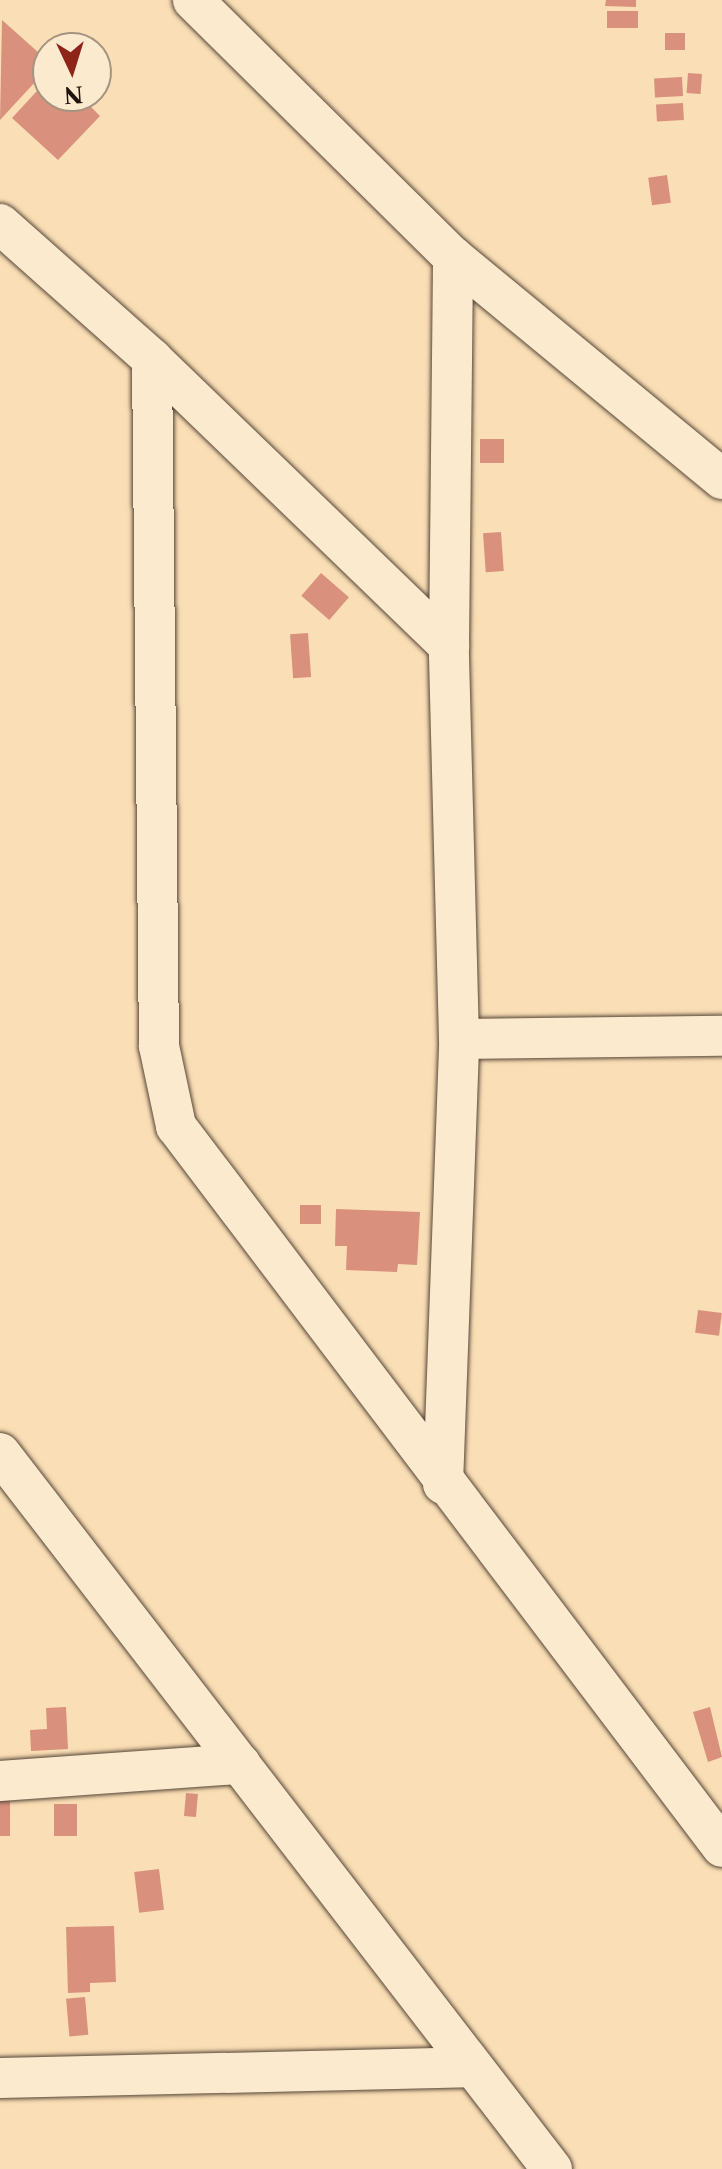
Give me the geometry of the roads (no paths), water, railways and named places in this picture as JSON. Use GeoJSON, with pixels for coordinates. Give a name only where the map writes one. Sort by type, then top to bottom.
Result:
{"type":"FeatureCollection","features":[{"type":"Feature","properties":{"kind":"street"},"geometry":{"type":"LineString","coordinates":[[193,0],[453,257],[722,479]]}},
{"type":"Feature","properties":{"kind":"street"},"geometry":{"type":"LineString","coordinates":[[0,224],[152,359],[449,646]]}},
{"type":"Feature","properties":{"kind":"street"},"geometry":{"type":"LineString","coordinates":[[443,1484],[459,1039],[449,646],[453,257]]}},
{"type":"Feature","properties":{"kind":"street"},"geometry":{"type":"LineString","coordinates":[[152,359],[159,1046],[163,1082],[176,1126],[443,1484],[722,1847]]}},
{"type":"Feature","properties":{"kind":"street"},"geometry":{"type":"LineString","coordinates":[[459,1039],[722,1036]]}},
{"type":"Feature","properties":{"kind":"street"},"geometry":{"type":"LineString","coordinates":[[4,1466],[240,1764],[469,2067],[552,2169]]}},
{"type":"Feature","properties":{"kind":"street"},"geometry":{"type":"LineString","coordinates":[[0,1781],[240,1764]]}},
{"type":"Feature","properties":{"kind":"street"},"geometry":{"type":"LineString","coordinates":[[0,2078],[469,2067]]}}]}
